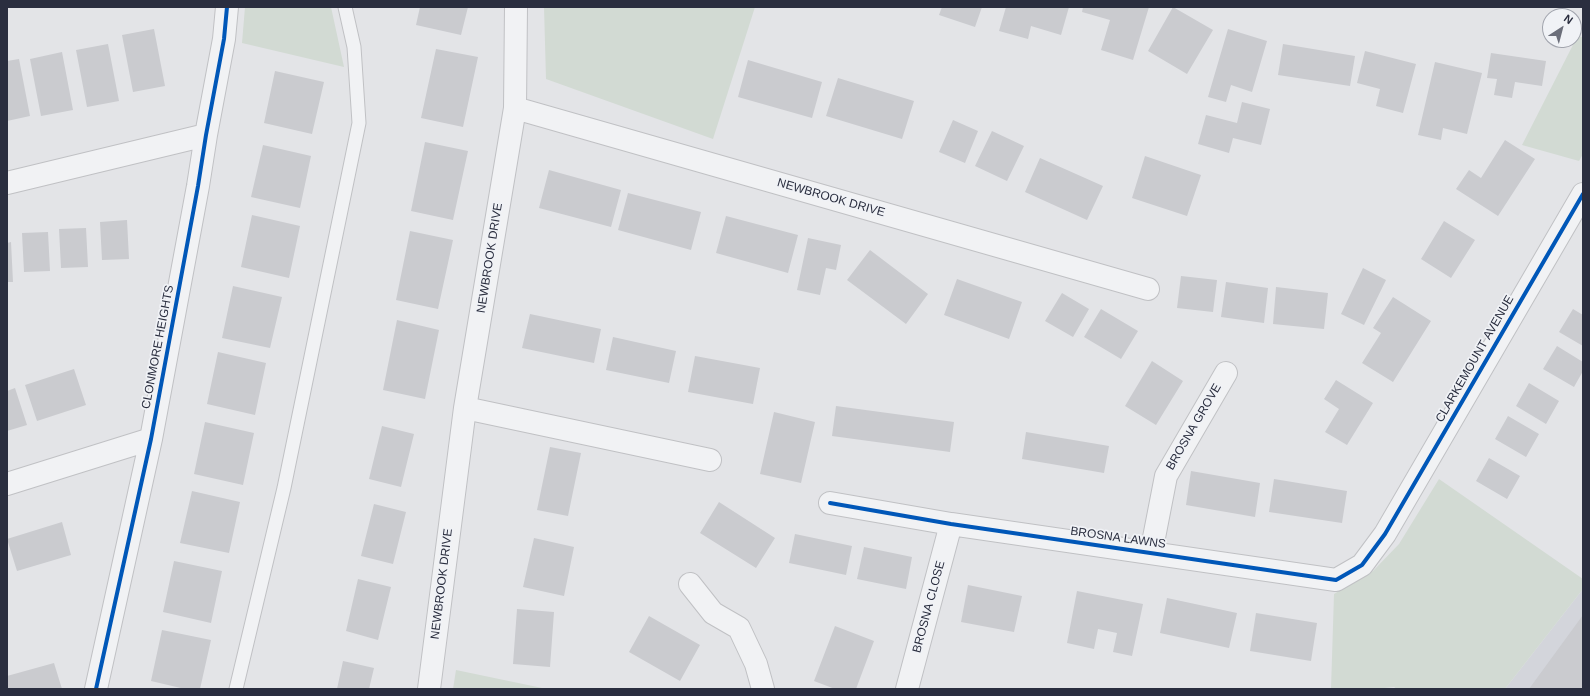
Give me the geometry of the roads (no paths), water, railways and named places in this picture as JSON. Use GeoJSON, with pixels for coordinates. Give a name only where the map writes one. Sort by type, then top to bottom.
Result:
{"type":"FeatureCollection","features":[{"type":"Feature","properties":{"kind":"street","name":"CLONMORE HEIGHTS"},"geometry":{"type":"LineString","coordinates":[[96,689],[151,439],[224,39],[227,7]]}},
{"type":"Feature","properties":{"kind":"street","name":"NEWBROOK DRIVE"},"geometry":{"type":"LineString","coordinates":[[429,689],[465,408],[515,108],[516,7]]}},
{"type":"Feature","properties":{"kind":"street","name":"NEWBROOK DRIVE"},"geometry":{"type":"LineString","coordinates":[[515,108],[1148,289]]}},
{"type":"Feature","properties":{"kind":"street"},"geometry":{"type":"LineString","coordinates":[[7,183],[206,135]]}},
{"type":"Feature","properties":{"kind":"street","name":"CLARKEMOUNT AVENUE"},"geometry":{"type":"LineString","coordinates":[[1385,534],[1583,194]]}},
{"type":"Feature","properties":{"kind":"street","name":"BROSNA GROVE"},"geometry":{"type":"LineString","coordinates":[[1150,553],[1166,476],[1226,372]]}},
{"type":"Feature","properties":{"kind":"street"},"geometry":{"type":"LineString","coordinates":[[465,408],[710,460]]}},
{"type":"Feature","properties":{"kind":"street"},"geometry":{"type":"LineString","coordinates":[[7,484],[151,439]]}},
{"type":"Feature","properties":{"kind":"street","name":"BROSNA LAWNS"},"geometry":{"type":"LineString","coordinates":[[830,503],[951,524],[1336,580],[1362,565],[1385,534]]}},
{"type":"Feature","properties":{"kind":"street","name":"BROSNA CLOSE"},"geometry":{"type":"LineString","coordinates":[[906,689],[951,524]]}},
{"type":"Feature","properties":{"kind":"street"},"geometry":{"type":"LineString","coordinates":[[690,584],[713,613],[739,628],[756,664],[763,689]]}},
{"type":"Feature","properties":{"kind":"lane"},"geometry":{"type":"LineString","coordinates":[[236,689],[284,488],[359,123],[354,47],[345,7]]}}]}
